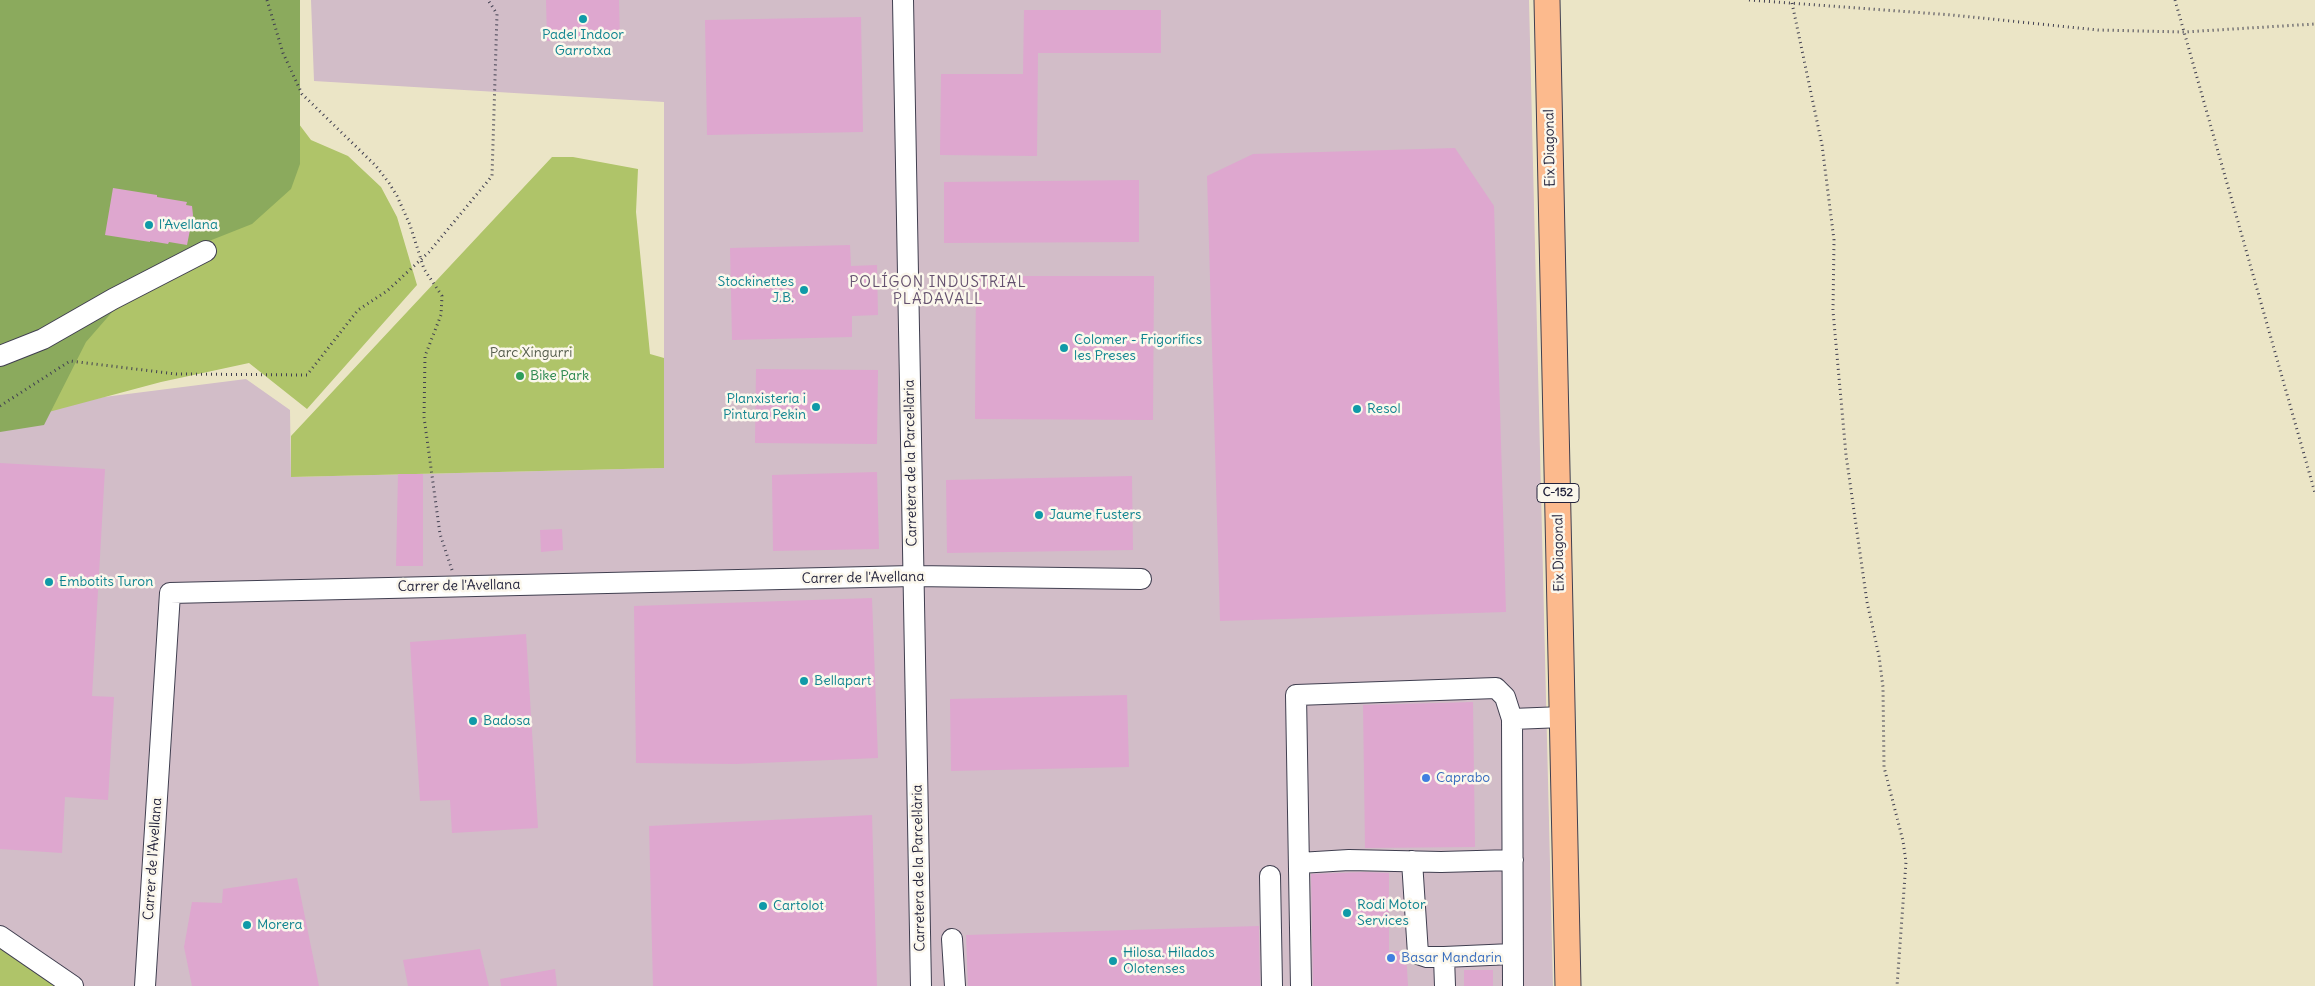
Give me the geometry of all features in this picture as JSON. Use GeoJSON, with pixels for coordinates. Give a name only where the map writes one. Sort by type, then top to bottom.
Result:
{"type":"FeatureCollection","features":[{"type":"Feature","properties":{"kind":"main road","name":"Eix Diagonal"},"geometry":{"type":"LineString","coordinates":[[1547,0],[1568,986]]}},
{"type":"Feature","properties":{"kind":"street","name":"Carretera de la Parcel·lària"},"geometry":{"type":"LineString","coordinates":[[903,0],[921,986]]}},
{"type":"Feature","properties":{"kind":"street"},"geometry":{"type":"LineString","coordinates":[[0,356],[43,339],[113,299],[206,251]]}},
{"type":"Feature","properties":{"kind":"street","name":"Carrer de l'Avellana"},"geometry":{"type":"LineString","coordinates":[[145,986],[170,593],[913,576],[1141,579]]}},
{"type":"Feature","properties":{"kind":"street"},"geometry":{"type":"LineString","coordinates":[[1300,986],[1296,695],[1496,688],[1505,697],[1512,719],[1513,986]]}},
{"type":"Feature","properties":{"kind":"street"},"geometry":{"type":"LineString","coordinates":[[1512,719],[1563,717]]}},
{"type":"Feature","properties":{"kind":"street"},"geometry":{"type":"LineString","coordinates":[[1299,863],[1349,860],[1412,862],[1513,860]]}},
{"type":"Feature","properties":{"kind":"street"},"geometry":{"type":"LineString","coordinates":[[1412,862],[1417,952],[1419,956],[1444,957],[1512,954]]}},
{"type":"Feature","properties":{"kind":"street"},"geometry":{"type":"LineString","coordinates":[[1270,876],[1272,986]]}},
{"type":"Feature","properties":{"kind":"street"},"geometry":{"type":"LineString","coordinates":[[0,936],[73,986]]}},
{"type":"Feature","properties":{"kind":"street"},"geometry":{"type":"LineString","coordinates":[[952,939],[954,986]]}},
{"type":"Feature","properties":{"kind":"street"},"geometry":{"type":"LineString","coordinates":[[1444,957],[1445,986]]}},
{"type":"Feature","properties":{"kind":"path"},"geometry":{"type":"LineString","coordinates":[[266,0],[283,53],[302,94],[376,166],[389,183],[410,225],[420,260],[426,273],[439,290],[442,302],[441,315],[428,345],[424,368],[424,417],[434,474],[440,534],[453,576]]}},
{"type":"Feature","properties":{"kind":"path"},"geometry":{"type":"LineString","coordinates":[[0,406],[70,361],[176,374],[307,375],[358,310],[387,291],[420,260],[492,176],[497,14],[488,0]]}},
{"type":"Feature","properties":{"kind":"path"},"geometry":{"type":"LineString","coordinates":[[1749,0],[1952,14],[2098,30],[2184,32],[2315,24]]}},
{"type":"Feature","properties":{"kind":"path"},"geometry":{"type":"LineString","coordinates":[[2175,0],[2315,493]]}},
{"type":"Feature","properties":{"kind":"path"},"geometry":{"type":"LineString","coordinates":[[1792,3],[1822,145],[1834,240],[1833,311],[1846,455],[1868,602],[1880,656],[1883,687],[1884,767],[1903,841],[1906,862],[1897,986]]}},
{"type":"Feature","properties":{"kind":"shaded area"},"geometry":{"type":"Polygon","coordinates":[[[311,0],[1529,0],[1553,986],[59,986],[0,945],[0,421],[104,397],[246,379],[290,410],[291,477],[664,468],[664,102],[314,81],[311,0]]]}},
{"type":"Feature","properties":{"kind":"green space"},"geometry":{"type":"Polygon","coordinates":[[[0,0],[219,18],[311,140],[348,156],[381,187],[397,217],[417,285],[307,409],[249,363],[161,382],[0,425],[0,0]]]}},
{"type":"Feature","properties":{"kind":"green space"},"geometry":{"type":"Polygon","coordinates":[[[0,0],[300,0],[300,164],[291,189],[252,224],[204,243],[120,303],[86,342],[44,425],[0,432],[0,0]]]}},
{"type":"Feature","properties":{"kind":"green space","name":"Parc Xingurri"},"geometry":{"type":"Polygon","coordinates":[[[552,157],[573,157],[638,169],[636,212],[650,354],[664,358],[664,468],[291,477],[291,436],[552,157]]]}},
{"type":"Feature","properties":{"kind":"green space"},"geometry":{"type":"Polygon","coordinates":[[[0,940],[65,986],[0,986],[0,940]]]}},
{"type":"Feature","properties":{"kind":"building","name":"Padel Indoor Garrotxa"},"geometry":{"type":"Polygon","coordinates":[[[546,0],[619,0],[620,39],[547,41],[546,0]]]}},
{"type":"Feature","properties":{"kind":"building"},"geometry":{"type":"Polygon","coordinates":[[[1024,10],[1161,10],[1161,53],[1038,53],[1037,156],[940,155],[941,74],[1023,74],[1024,10]]]}},
{"type":"Feature","properties":{"kind":"building"},"geometry":{"type":"Polygon","coordinates":[[[861,17],[863,132],[707,135],[705,20],[861,17]]]}},
{"type":"Feature","properties":{"kind":"building","name":"Resol"},"geometry":{"type":"Polygon","coordinates":[[[1455,148],[1494,206],[1506,612],[1220,621],[1207,176],[1253,154],[1455,148]]]}},
{"type":"Feature","properties":{"kind":"building"},"geometry":{"type":"Polygon","coordinates":[[[1139,180],[1139,242],[944,243],[944,182],[1139,180]]]}},
{"type":"Feature","properties":{"kind":"building","name":"l'Avellana"},"geometry":{"type":"Polygon","coordinates":[[[113,188],[187,202],[186,205],[192,206],[193,215],[187,245],[169,242],[168,244],[150,242],[105,235],[113,188]]]}},
{"type":"Feature","properties":{"kind":"building","name":"Stockinettes J.B."},"geometry":{"type":"Polygon","coordinates":[[[850,245],[851,266],[877,265],[878,315],[852,316],[852,337],[732,340],[730,248],[850,245]]]}},
{"type":"Feature","properties":{"kind":"building","name":"Colomer - Frigorífics les Preses"},"geometry":{"type":"Polygon","coordinates":[[[976,276],[1154,276],[1153,420],[975,419],[976,276]]]}},
{"type":"Feature","properties":{"kind":"building","name":"Planxisteria i Pintura Pekin"},"geometry":{"type":"Polygon","coordinates":[[[756,369],[878,370],[877,444],[755,443],[756,369]]]}},
{"type":"Feature","properties":{"kind":"building","name":"Embotits Turon"},"geometry":{"type":"Polygon","coordinates":[[[0,463],[105,469],[92,696],[114,697],[108,800],[65,797],[62,853],[0,849],[0,463]]]}},
{"type":"Feature","properties":{"kind":"building"},"geometry":{"type":"Polygon","coordinates":[[[877,472],[879,549],[773,551],[772,475],[877,472]]]}},
{"type":"Feature","properties":{"kind":"building"},"geometry":{"type":"Polygon","coordinates":[[[398,474],[423,474],[423,566],[396,566],[398,474]]]}},
{"type":"Feature","properties":{"kind":"building","name":"Jaume Fusters"},"geometry":{"type":"Polygon","coordinates":[[[1132,476],[1133,550],[947,553],[946,480],[1132,476]]]}},
{"type":"Feature","properties":{"kind":"building"},"geometry":{"type":"Polygon","coordinates":[[[562,529],[563,550],[541,552],[540,530],[562,529]]]}},
{"type":"Feature","properties":{"kind":"building"},"geometry":{"type":"Polygon","coordinates":[[[872,598],[878,758],[736,764],[636,763],[634,606],[872,598]]]}},
{"type":"Feature","properties":{"kind":"building","name":"Badosa"},"geometry":{"type":"Polygon","coordinates":[[[526,634],[538,828],[452,833],[450,800],[420,801],[410,642],[526,634]]]}},
{"type":"Feature","properties":{"kind":"building"},"geometry":{"type":"Polygon","coordinates":[[[1127,695],[1129,767],[951,771],[950,699],[1127,695]]]}},
{"type":"Feature","properties":{"kind":"building"},"geometry":{"type":"Polygon","coordinates":[[[1473,702],[1475,847],[1365,848],[1363,705],[1473,702]]]}},
{"type":"Feature","properties":{"kind":"building","name":"Cartolot"},"geometry":{"type":"Polygon","coordinates":[[[872,815],[877,986],[653,986],[649,826],[872,815]]]}},
{"type":"Feature","properties":{"kind":"building","name":"Rodi Motor Services"},"geometry":{"type":"Polygon","coordinates":[[[1389,873],[1389,951],[1406,951],[1408,986],[1313,986],[1311,874],[1389,873]]]}},
{"type":"Feature","properties":{"kind":"building","name":"Morera"},"geometry":{"type":"Polygon","coordinates":[[[297,878],[319,986],[192,986],[184,947],[192,902],[222,903],[223,889],[297,878]]]}},
{"type":"Feature","properties":{"kind":"building","name":"Hilosa. Hilados Olotenses"},"geometry":{"type":"Polygon","coordinates":[[[1259,926],[1260,986],[968,986],[966,935],[1259,926]]]}},
{"type":"Feature","properties":{"kind":"building"},"geometry":{"type":"Polygon","coordinates":[[[480,949],[489,986],[408,986],[403,960],[480,949]]]}},
{"type":"Feature","properties":{"kind":"building"},"geometry":{"type":"Polygon","coordinates":[[[555,969],[557,986],[501,986],[500,979],[555,969]]]}},
{"type":"Feature","properties":{"kind":"building"},"geometry":{"type":"Polygon","coordinates":[[[1464,970],[1493,970],[1493,986],[1464,986],[1464,970]]]}},
{"type":"Feature","properties":{"kind":"place","name":"Padel Indoor Garrotxa"},"geometry":{"type":"Point","coordinates":[583,19]}},
{"type":"Feature","properties":{"kind":"place","name":"l'Avellana"},"geometry":{"type":"Point","coordinates":[149,225]}},
{"type":"Feature","properties":{"kind":"place","name":"Stockinettes J.B."},"geometry":{"type":"Point","coordinates":[804,290]}},
{"type":"Feature","properties":{"kind":"place","name":"Colomer - Frigorífics les Preses"},"geometry":{"type":"Point","coordinates":[1064,348]}},
{"type":"Feature","properties":{"kind":"place","name":"Bike Park"},"geometry":{"type":"Point","coordinates":[520,376]}},
{"type":"Feature","properties":{"kind":"place","name":"Planxisteria i Pintura Pekin"},"geometry":{"type":"Point","coordinates":[816,407]}},
{"type":"Feature","properties":{"kind":"place","name":"Resol"},"geometry":{"type":"Point","coordinates":[1357,409]}},
{"type":"Feature","properties":{"kind":"place","name":"Jaume Fusters"},"geometry":{"type":"Point","coordinates":[1039,515]}},
{"type":"Feature","properties":{"kind":"place","name":"Embotits Turon"},"geometry":{"type":"Point","coordinates":[49,582]}},
{"type":"Feature","properties":{"kind":"place","name":"Bellapart"},"geometry":{"type":"Point","coordinates":[804,681]}},
{"type":"Feature","properties":{"kind":"place","name":"Badosa"},"geometry":{"type":"Point","coordinates":[473,721]}},
{"type":"Feature","properties":{"kind":"place","name":"Caprabo"},"geometry":{"type":"Point","coordinates":[1426,778]}},
{"type":"Feature","properties":{"kind":"place","name":"Cartolot"},"geometry":{"type":"Point","coordinates":[763,906]}},
{"type":"Feature","properties":{"kind":"place","name":"Rodi Motor Services"},"geometry":{"type":"Point","coordinates":[1347,913]}},
{"type":"Feature","properties":{"kind":"place","name":"Morera"},"geometry":{"type":"Point","coordinates":[247,925]}},
{"type":"Feature","properties":{"kind":"place","name":"Basar Mandarin"},"geometry":{"type":"Point","coordinates":[1391,958]}},
{"type":"Feature","properties":{"kind":"place","name":"Hilosa. Hilados Olotenses"},"geometry":{"type":"Point","coordinates":[1113,961]}},
{"type":"Feature","properties":{"kind":"district","name":"POLÍGON INDUSTRIAL PLADAVALL"},"geometry":{"type":"Point","coordinates":[938,292]}}]}
